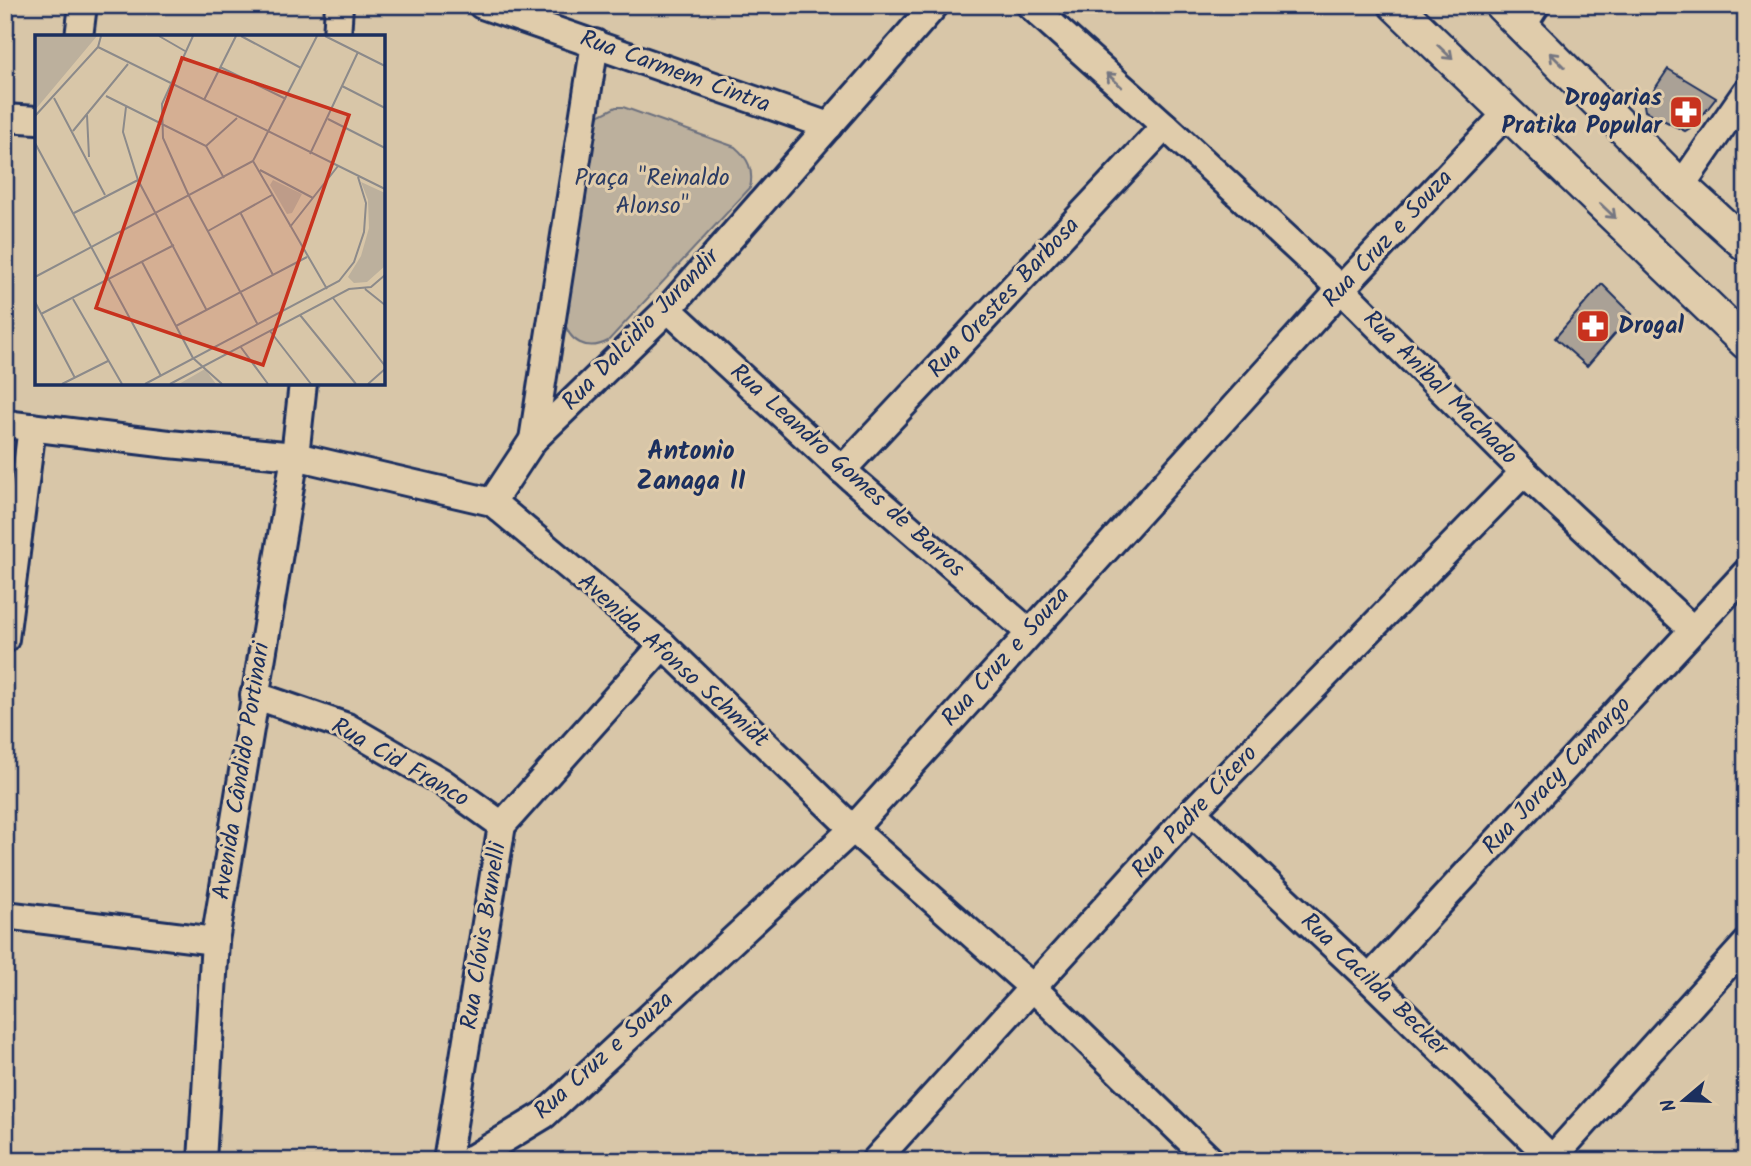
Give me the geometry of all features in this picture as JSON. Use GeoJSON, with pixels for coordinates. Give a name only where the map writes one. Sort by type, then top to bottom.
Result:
{"type":"FeatureCollection","features":[{"type":"Feature","properties":{"kind":"street"},"geometry":{"type":"LineString","coordinates":[[79,35],[83,5]]}},
{"type":"Feature","properties":{"kind":"street"},"geometry":{"type":"LineString","coordinates":[[337,35],[338,5]]}},
{"type":"Feature","properties":{"kind":"street","name":"Rua Carmem Cintra"},"geometry":{"type":"LineString","coordinates":[[482,5],[828,127]]}},
{"type":"Feature","properties":{"kind":"street","name":"Rua Dalcidio Jurandir"},"geometry":{"type":"LineString","coordinates":[[492,502],[533,440],[668,309],[935,5]]}},
{"type":"Feature","properties":{"kind":"street","name":"Rua Anibal Machado"},"geometry":{"type":"LineString","coordinates":[[1030,5],[1341,289],[1524,472],[1693,630]]}},
{"type":"Feature","properties":{"kind":"street"},"geometry":{"type":"LineString","coordinates":[[1395,5],[1746,343]]}},
{"type":"Feature","properties":{"kind":"street"},"geometry":{"type":"LineString","coordinates":[[1520,12],[1681,186],[1746,245]]}},
{"type":"Feature","properties":{"kind":"street"},"geometry":{"type":"LineString","coordinates":[[533,440],[595,43]]}},
{"type":"Feature","properties":{"kind":"street"},"geometry":{"type":"LineString","coordinates":[[1681,186],[1746,92]]}},
{"type":"Feature","properties":{"kind":"street","name":"Rua Cruz e Souza"},"geometry":{"type":"LineString","coordinates":[[468,1161],[544,1115],[853,829],[1341,289],[1507,113]]}},
{"type":"Feature","properties":{"kind":"street"},"geometry":{"type":"LineString","coordinates":[[5,118],[35,120]]}},
{"type":"Feature","properties":{"kind":"street","name":"Rua Orestes Barbosa"},"geometry":{"type":"LineString","coordinates":[[842,470],[1165,126]]}},
{"type":"Feature","properties":{"kind":"street","name":"Rua Leandro Gomes de Barros"},"geometry":{"type":"LineString","coordinates":[[668,309],[842,470],[1029,632]]}},
{"type":"Feature","properties":{"kind":"street","name":"Avenida Cândido Portinari"},"geometry":{"type":"LineString","coordinates":[[202,1161],[215,941],[295,456],[303,385]]}},
{"type":"Feature","properties":{"kind":"street","name":"Avenida Afonso Schmidt"},"geometry":{"type":"LineString","coordinates":[[5,424],[295,456],[492,502],[663,645],[853,829],[1033,988],[1210,1161]]}},
{"type":"Feature","properties":{"kind":"street"},"geometry":{"type":"LineString","coordinates":[[5,639],[32,427]]}},
{"type":"Feature","properties":{"kind":"street","name":"Rua Padre Cícero"},"geometry":{"type":"LineString","coordinates":[[875,1161],[1192,812],[1524,472]]}},
{"type":"Feature","properties":{"kind":"street","name":"Rua Joracy Camargo"},"geometry":{"type":"LineString","coordinates":[[1369,979],[1746,573]]}},
{"type":"Feature","properties":{"kind":"street","name":"Rua Clóvis Brunelli"},"geometry":{"type":"LineString","coordinates":[[447,1161],[502,825],[663,645]]}},
{"type":"Feature","properties":{"kind":"street","name":"Rua Cid Franco"},"geometry":{"type":"LineString","coordinates":[[254,695],[347,727],[442,782],[502,825]]}},
{"type":"Feature","properties":{"kind":"street","name":"Rua Cacilda Becker"},"geometry":{"type":"LineString","coordinates":[[1192,812],[1369,979],[1552,1160]]}},
{"type":"Feature","properties":{"kind":"street"},"geometry":{"type":"LineString","coordinates":[[5,915],[215,941]]}},
{"type":"Feature","properties":{"kind":"street"},"geometry":{"type":"LineString","coordinates":[[1552,1160],[1746,944]]}},
{"type":"Feature","properties":{"kind":"green space","name":"Praça \"Reinaldo Alonso\""},"geometry":{"type":"Polygon","coordinates":[[[616,107],[623,107],[735,147],[749,165],[751,182],[750,188],[608,341],[586,345],[574,339],[564,319],[591,123],[598,116],[616,107]]]}},
{"type":"Feature","properties":{"kind":"building"},"geometry":{"type":"Polygon","coordinates":[[[1668,69],[1716,98],[1695,125],[1685,131],[1645,111],[1644,105],[1668,69]]]}},
{"type":"Feature","properties":{"kind":"building","name":"Drogal"},"geometry":{"type":"Polygon","coordinates":[[[1602,284],[1632,314],[1587,366],[1555,338],[1602,284]]]}},
{"type":"Feature","properties":{"kind":"place","name":"Drogarias Pratika Popular"},"geometry":{"type":"Point","coordinates":[1686,112]}},
{"type":"Feature","properties":{"kind":"place","name":"Drogal"},"geometry":{"type":"Point","coordinates":[1593,326]}},
{"type":"Feature","properties":{"kind":"district","name":"Antonio Zanaga II"},"geometry":{"type":"Point","coordinates":[691,467]}}]}
